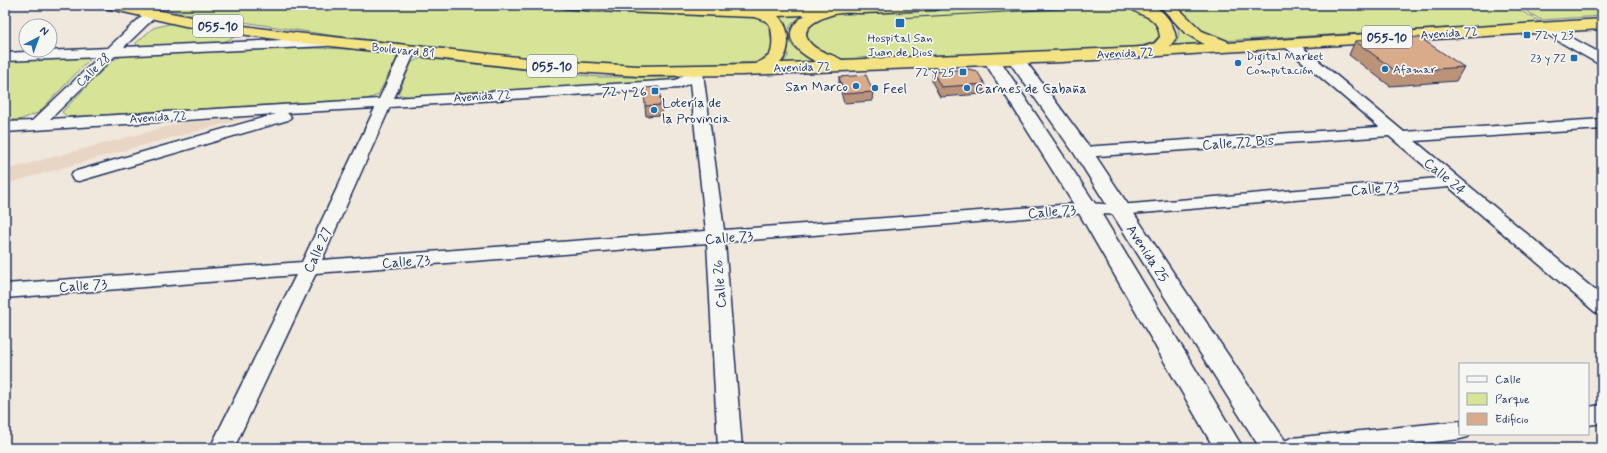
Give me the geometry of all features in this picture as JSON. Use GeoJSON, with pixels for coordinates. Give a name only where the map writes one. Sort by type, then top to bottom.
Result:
{"type":"FeatureCollection","features":[{"type":"Feature","properties":{"kind":"highway","name":"Boulevard 81"},"geometry":{"type":"LineString","coordinates":[[111,5],[150,15],[326,42],[527,64],[601,70],[696,73]]}},
{"type":"Feature","properties":{"kind":"highway"},"geometry":{"type":"LineString","coordinates":[[570,5],[694,8],[755,12],[935,5]]}},
{"type":"Feature","properties":{"kind":"highway"},"geometry":{"type":"LineString","coordinates":[[1136,5],[1162,20],[1168,29],[1168,38],[1160,46],[1147,52]]}},
{"type":"Feature","properties":{"kind":"highway"},"geometry":{"type":"LineString","coordinates":[[1167,5],[1196,35],[1210,42],[1230,47]]}},
{"type":"Feature","properties":{"kind":"highway"},"geometry":{"type":"LineString","coordinates":[[832,10],[817,15],[805,22],[800,28],[798,41],[807,51],[822,59],[846,66]]}},
{"type":"Feature","properties":{"kind":"highway"},"geometry":{"type":"LineString","coordinates":[[755,12],[769,17],[776,22],[780,42],[779,53],[775,59],[760,69]]}},
{"type":"Feature","properties":{"kind":"highway","name":"Avenida 72"},"geometry":{"type":"LineString","coordinates":[[696,73],[760,69],[1016,60],[1602,24]]}},
{"type":"Feature","properties":{"kind":"main road","name":"Avenida 25"},"geometry":{"type":"LineString","coordinates":[[1016,60],[1083,152],[1119,210],[1276,448]]}},
{"type":"Feature","properties":{"kind":"main road","name":"Avenida 25"},"geometry":{"type":"LineString","coordinates":[[992,61],[1086,208],[1229,448]]}},
{"type":"Feature","properties":{"kind":"street","name":"Calle 28"},"geometry":{"type":"LineString","coordinates":[[36,125],[150,15]]}},
{"type":"Feature","properties":{"kind":"street"},"geometry":{"type":"LineString","coordinates":[[1544,27],[1602,60]]}},
{"type":"Feature","properties":{"kind":"street"},"geometry":{"type":"LineString","coordinates":[[5,57],[326,42]]}},
{"type":"Feature","properties":{"kind":"street","name":"Calle 24"},"geometry":{"type":"LineString","coordinates":[[1290,44],[1602,307]]}},
{"type":"Feature","properties":{"kind":"street","name":"Calle 27"},"geometry":{"type":"LineString","coordinates":[[222,448],[308,268],[409,50]]}},
{"type":"Feature","properties":{"kind":"street","name":"Avenida 72"},"geometry":{"type":"LineString","coordinates":[[5,127],[679,84],[696,73]]}},
{"type":"Feature","properties":{"kind":"street","name":"Calle 26"},"geometry":{"type":"LineString","coordinates":[[696,73],[716,238],[730,448]]}},
{"type":"Feature","properties":{"kind":"street"},"geometry":{"type":"LineString","coordinates":[[79,176],[318,106]]}},
{"type":"Feature","properties":{"kind":"street"},"geometry":{"type":"LineString","coordinates":[[1396,134],[1602,124]]}},
{"type":"Feature","properties":{"kind":"street","name":"Calle 72 Bis"},"geometry":{"type":"LineString","coordinates":[[1083,152],[1396,134]]}},
{"type":"Feature","properties":{"kind":"street","name":"Calle 73"},"geometry":{"type":"LineString","coordinates":[[5,291],[716,238],[1086,208],[1119,210],[1452,182]]}},
{"type":"Feature","properties":{"kind":"street"},"geometry":{"type":"LineString","coordinates":[[1589,416],[1602,414]]}},
{"type":"Feature","properties":{"kind":"street"},"geometry":{"type":"LineString","coordinates":[[1292,448],[1459,430]]}},
{"type":"Feature","properties":{"kind":"shaded area"},"geometry":{"type":"Polygon","coordinates":[[[246,118],[5,184],[5,170],[181,123],[246,118]]]}},
{"type":"Feature","properties":{"kind":"green space"},"geometry":{"type":"Polygon","coordinates":[[[147,5],[492,5],[703,16],[755,15],[768,20],[774,56],[763,62],[638,67],[581,64],[329,35],[183,13],[147,5]]]}},
{"type":"Feature","properties":{"kind":"green space"},"geometry":{"type":"Polygon","coordinates":[[[1019,5],[1124,5],[1147,14],[1160,27],[1160,35],[1152,43],[1134,47],[963,57],[858,61],[837,58],[809,45],[805,32],[818,20],[829,16],[847,13],[1019,5]]]}},
{"type":"Feature","properties":{"kind":"green space"},"geometry":{"type":"Polygon","coordinates":[[[1147,5],[1160,5],[1189,35],[1205,43],[1174,45],[1178,38],[1179,32],[1172,20],[1160,11],[1147,5]]]}},
{"type":"Feature","properties":{"kind":"green space"},"geometry":{"type":"Polygon","coordinates":[[[1172,5],[1511,5],[1542,23],[1220,41],[1208,37],[1172,5]]]}},
{"type":"Feature","properties":{"kind":"green space"},"geometry":{"type":"Polygon","coordinates":[[[1517,5],[1602,5],[1602,16],[1541,20],[1517,5]]]}},
{"type":"Feature","properties":{"kind":"green space"},"geometry":{"type":"Polygon","coordinates":[[[807,14],[797,19],[791,25],[788,33],[789,39],[795,49],[815,62],[782,63],[788,57],[787,45],[785,34],[775,15],[807,14]]]}},
{"type":"Feature","properties":{"kind":"green space"},"geometry":{"type":"Polygon","coordinates":[[[173,23],[232,33],[234,35],[233,38],[218,44],[140,48],[136,46],[136,43],[153,28],[173,23]]]}},
{"type":"Feature","properties":{"kind":"green space"},"geometry":{"type":"Polygon","coordinates":[[[283,48],[361,50],[390,54],[397,58],[378,95],[367,99],[67,117],[62,112],[112,60],[128,54],[283,48]]]}},
{"type":"Feature","properties":{"kind":"green space"},"geometry":{"type":"Polygon","coordinates":[[[86,57],[89,60],[38,113],[19,120],[5,120],[5,61],[86,57]]]}},
{"type":"Feature","properties":{"kind":"green space"},"geometry":{"type":"Polygon","coordinates":[[[422,58],[553,73],[601,77],[674,77],[678,80],[410,97],[398,94],[412,62],[422,58]]]}},
{"type":"Feature","properties":{"kind":"building"},"geometry":{"type":"Polygon","coordinates":[[[1419,37],[1464,67],[1397,72],[1355,41],[1419,37]]]}},
{"type":"Feature","properties":{"kind":"building"},"geometry":{"type":"Polygon","coordinates":[[[968,69],[977,71],[985,84],[941,87],[933,72],[968,69]]]}},
{"type":"Feature","properties":{"kind":"building"},"geometry":{"type":"Polygon","coordinates":[[[866,75],[873,92],[844,94],[839,77],[866,75]]]}},
{"type":"Feature","properties":{"kind":"building"},"geometry":{"type":"Polygon","coordinates":[[[659,87],[661,105],[645,106],[644,88],[659,87]]]}},
{"type":"Feature","properties":{"kind":"tram line"},"geometry":{"type":"LineString","coordinates":[[899,18],[1128,5]]}},
{"type":"Feature","properties":{"kind":"place","name":"Hospital San Juan de Dios"},"geometry":{"type":"Point","coordinates":[900,23]}},
{"type":"Feature","properties":{"kind":"place","name":"72 y 23"},"geometry":{"type":"Point","coordinates":[1527,35]}},
{"type":"Feature","properties":{"kind":"place","name":"23 y 72"},"geometry":{"type":"Point","coordinates":[1574,58]}},
{"type":"Feature","properties":{"kind":"place","name":"Digital Market Computación"},"geometry":{"type":"Point","coordinates":[1238,63]}},
{"type":"Feature","properties":{"kind":"place","name":"Afamar"},"geometry":{"type":"Point","coordinates":[1385,69]}},
{"type":"Feature","properties":{"kind":"place","name":"72 y 25"},"geometry":{"type":"Point","coordinates":[963,72]}},
{"type":"Feature","properties":{"kind":"place","name":"San Marco"},"geometry":{"type":"Point","coordinates":[856,86]}},
{"type":"Feature","properties":{"kind":"place","name":"Feel"},"geometry":{"type":"Point","coordinates":[875,88]}},
{"type":"Feature","properties":{"kind":"place","name":"Carnes de Cabaña"},"geometry":{"type":"Point","coordinates":[967,88]}},
{"type":"Feature","properties":{"kind":"place","name":"72 y 26"},"geometry":{"type":"Point","coordinates":[655,91]}},
{"type":"Feature","properties":{"kind":"place","name":"Lotería de la Provincia"},"geometry":{"type":"Point","coordinates":[654,110]}}]}
